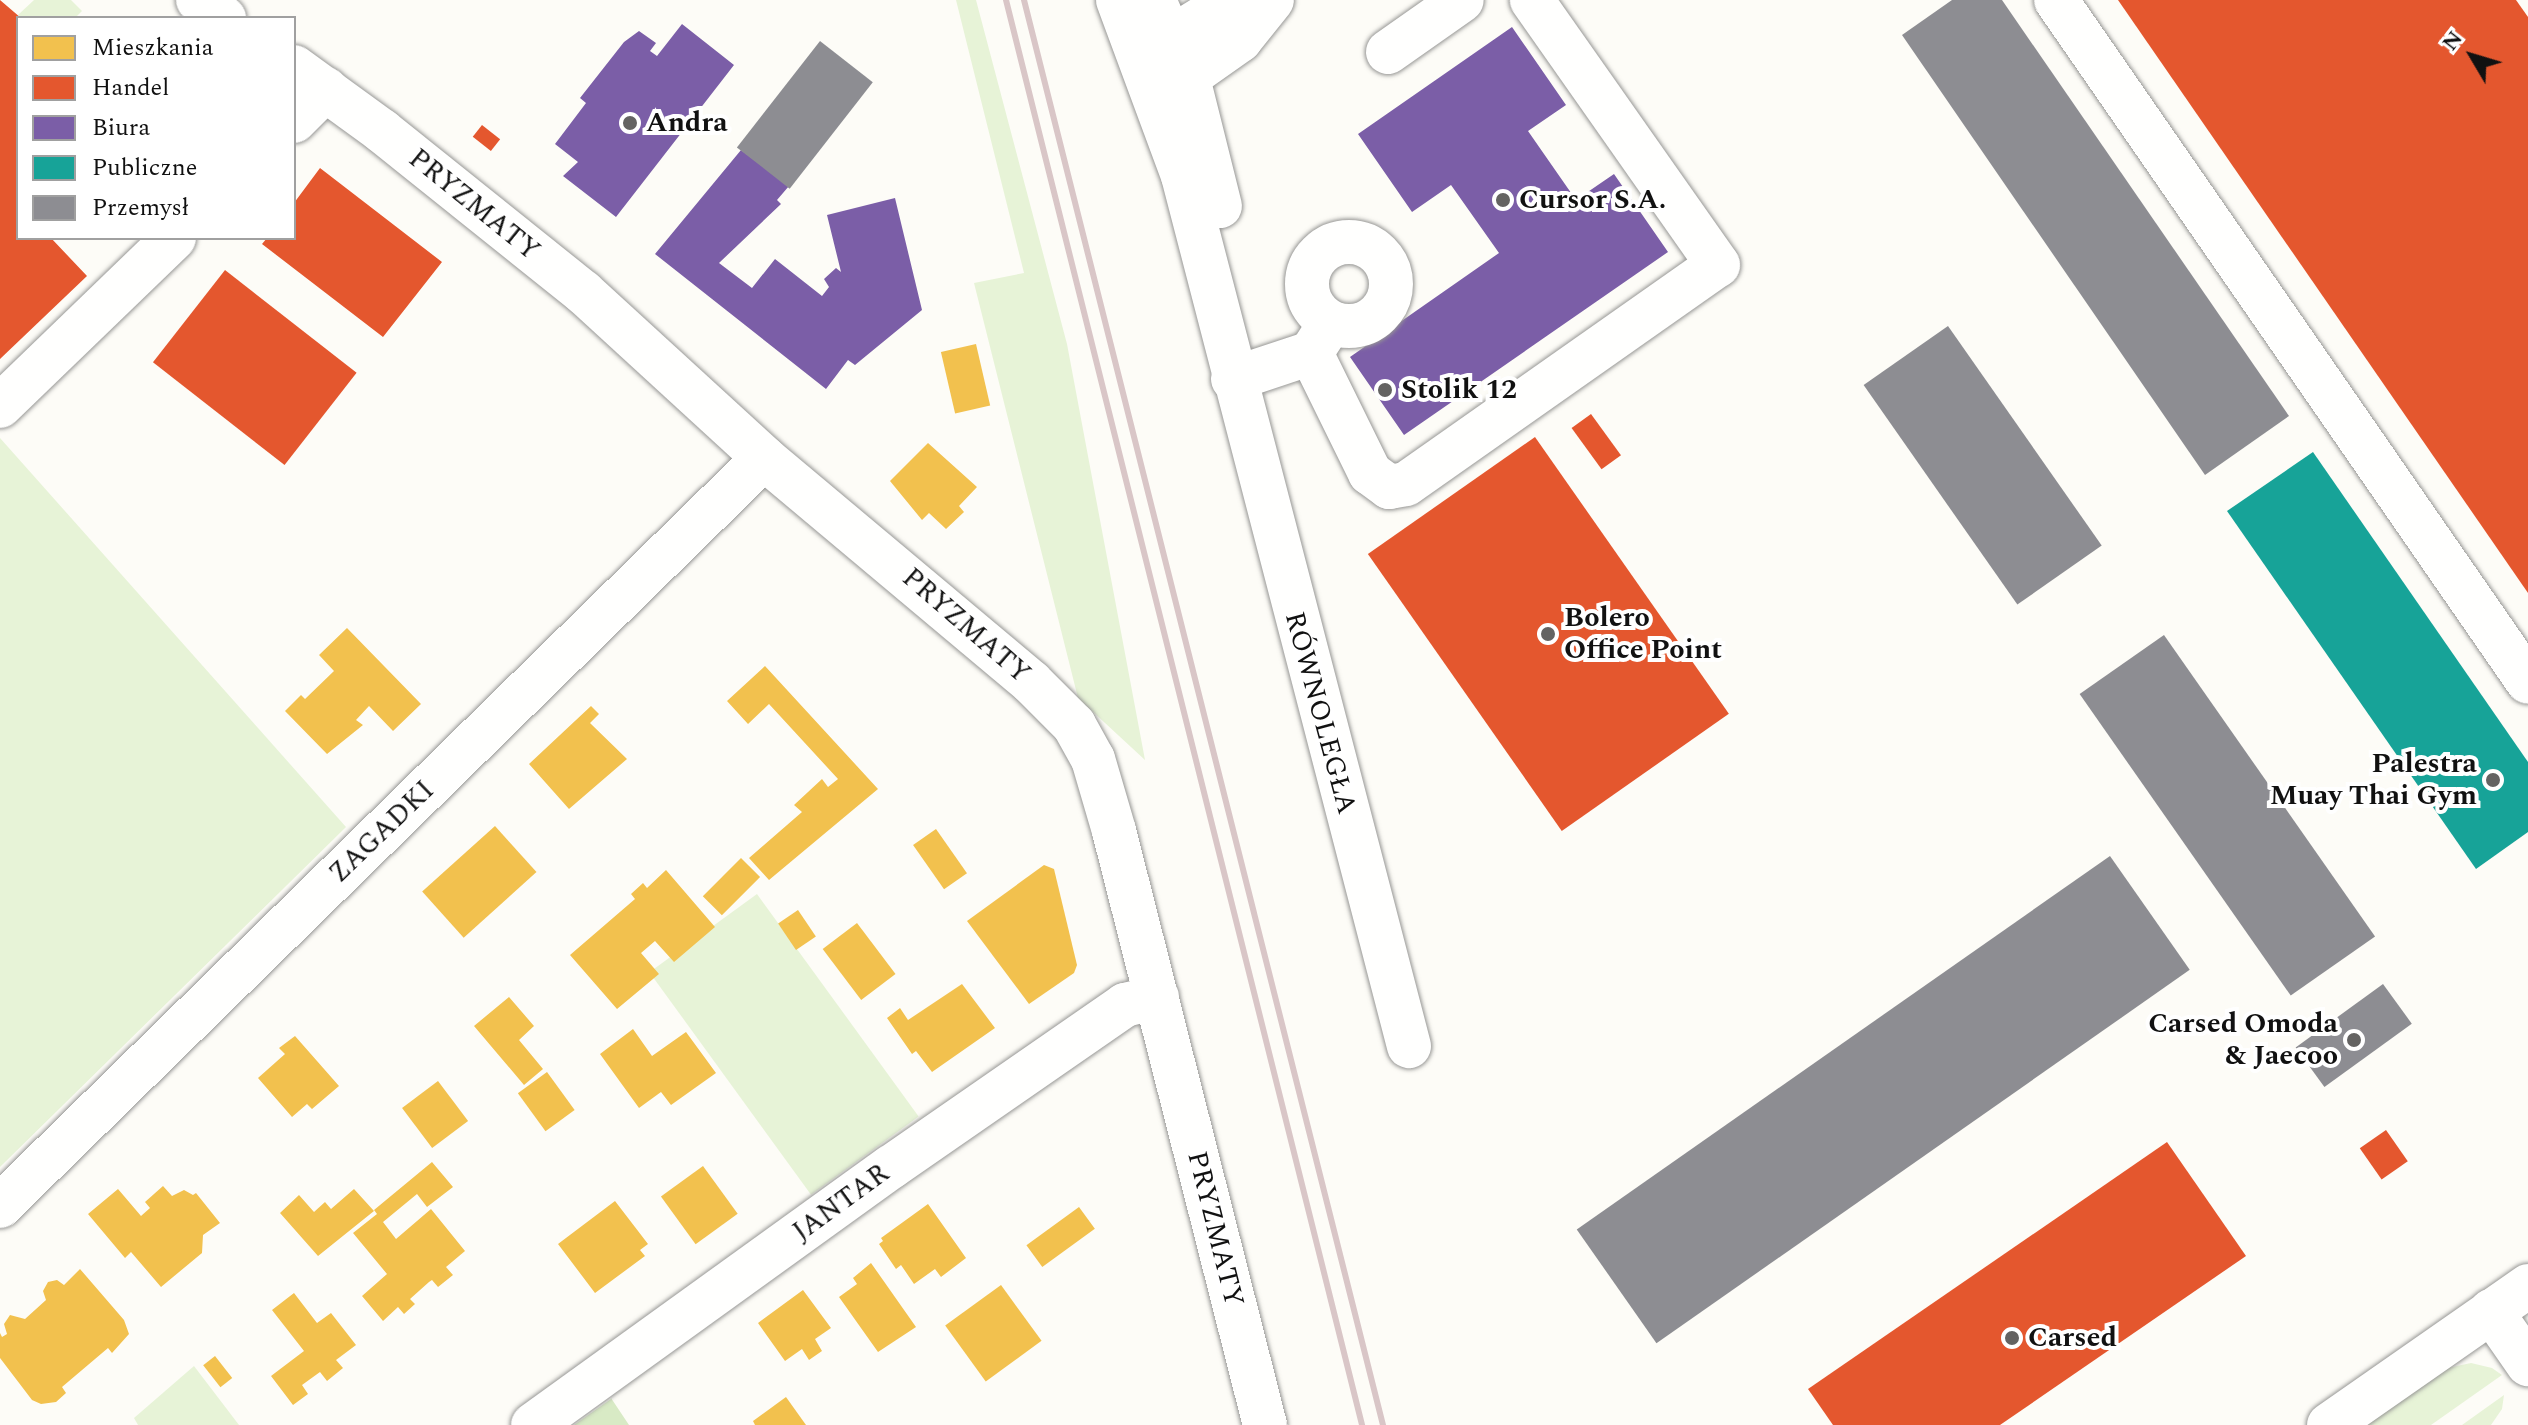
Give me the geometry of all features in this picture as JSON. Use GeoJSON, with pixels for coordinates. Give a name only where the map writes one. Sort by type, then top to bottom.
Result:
{"type":"FeatureCollection","features":[{"type":"Feature","properties":{"kind":"street"},"geometry":{"type":"LineString","coordinates":[[198,0],[221,16]]}},
{"type":"Feature","properties":{"kind":"street","name":"RÓWNOLEGŁA"},"geometry":{"type":"LineString","coordinates":[[1118,0],[1154,32],[1172,88],[1183,176],[1233,379],[1409,1046]]}},
{"type":"Feature","properties":{"kind":"street"},"geometry":{"type":"LineString","coordinates":[[1154,32],[1230,16],[1272,0]]}},
{"type":"Feature","properties":{"kind":"street"},"geometry":{"type":"LineString","coordinates":[[1388,52],[1462,0]]}},
{"type":"Feature","properties":{"kind":"street"},"geometry":{"type":"LineString","coordinates":[[1233,379],[1321,338],[1370,473],[1389,487],[1406,484],[1718,265],[1532,0]]}},
{"type":"Feature","properties":{"kind":"street"},"geometry":{"type":"LineString","coordinates":[[2056,0],[2528,682]]}},
{"type":"Feature","properties":{"kind":"street"},"geometry":{"type":"LineString","coordinates":[[1172,88],[1230,16]]}},
{"type":"Feature","properties":{"kind":"street"},"geometry":{"type":"LineString","coordinates":[[296,116],[310,78]]}},
{"type":"Feature","properties":{"kind":"street","name":"PRYZMATY"},"geometry":{"type":"LineString","coordinates":[[310,78],[583,292],[764,458],[1008,661],[1074,725],[1093,759],[1157,997],[1265,1425]]}},
{"type":"Feature","properties":{"kind":"street"},"geometry":{"type":"LineString","coordinates":[[0,406],[172,240]]}},
{"type":"Feature","properties":{"kind":"street","name":"ZAGADKI"},"geometry":{"type":"LineString","coordinates":[[0,1206],[764,458]]}},
{"type":"Feature","properties":{"kind":"street","name":"JANTAR"},"geometry":{"type":"LineString","coordinates":[[533,1425],[891,1167],[1125,1005],[1157,997]]}},
{"type":"Feature","properties":{"kind":"street"},"geometry":{"type":"LineString","coordinates":[[2329,1425],[2528,1286]]}},
{"type":"Feature","properties":{"kind":"street"},"geometry":{"type":"LineString","coordinates":[[2491,1311],[2528,1364]]}},
{"type":"Feature","properties":{"kind":"green space"},"geometry":{"type":"Polygon","coordinates":[[[34,0],[71,0],[82,11],[77,16],[18,15],[34,0]]]}},
{"type":"Feature","properties":{"kind":"green space"},"geometry":{"type":"Polygon","coordinates":[[[956,0],[976,0],[1067,344],[1145,760],[1078,698],[974,283],[1024,273],[956,0]]]}},
{"type":"Feature","properties":{"kind":"green space"},"geometry":{"type":"Polygon","coordinates":[[[0,438],[346,827],[0,1167],[0,438]]]}},
{"type":"Feature","properties":{"kind":"green space"},"geometry":{"type":"Polygon","coordinates":[[[757,894],[919,1116],[811,1195],[649,972],[757,894]]]}},
{"type":"Feature","properties":{"kind":"green space"},"geometry":{"type":"Polygon","coordinates":[[[2471,1363],[2492,1368],[2502,1375],[2431,1425],[2365,1425],[2443,1369],[2471,1363]]]}},
{"type":"Feature","properties":{"kind":"green space"},"geometry":{"type":"Polygon","coordinates":[[[194,1366],[239,1425],[138,1425],[134,1418],[194,1366]]]}},
{"type":"Feature","properties":{"kind":"green space"},"geometry":{"type":"Polygon","coordinates":[[[2504,1395],[2502,1409],[2491,1425],[2462,1425],[2504,1395]]]}},
{"type":"Feature","properties":{"kind":"green space"},"geometry":{"type":"Polygon","coordinates":[[[611,1399],[629,1425],[574,1425],[611,1399]]]}},
{"type":"Feature","properties":{"kind":"building: Mieszkania"},"geometry":{"type":"Polygon","coordinates":[[[976,344],[990,405],[955,413],[941,352],[976,344]]]}},
{"type":"Feature","properties":{"kind":"building: Mieszkania"},"geometry":{"type":"Polygon","coordinates":[[[928,443],[977,487],[959,506],[964,512],[946,529],[929,513],[922,520],[890,481],[928,443]]]}},
{"type":"Feature","properties":{"kind":"building: Mieszkania"},"geometry":{"type":"Polygon","coordinates":[[[347,628],[421,704],[393,731],[369,706],[356,720],[363,725],[327,754],[285,711],[301,695],[305,699],[334,671],[319,655],[347,628]]]}},
{"type":"Feature","properties":{"kind":"building: Mieszkania"},"geometry":{"type":"Polygon","coordinates":[[[765,666],[878,789],[769,880],[749,858],[802,812],[794,805],[822,779],[828,787],[838,779],[769,704],[748,724],[727,701],[765,666]]]}},
{"type":"Feature","properties":{"kind":"building: Mieszkania"},"geometry":{"type":"Polygon","coordinates":[[[591,706],[599,714],[590,723],[627,759],[569,809],[529,764],[591,706]]]}},
{"type":"Feature","properties":{"kind":"building: Mieszkania"},"geometry":{"type":"Polygon","coordinates":[[[495,826],[536,872],[464,938],[422,892],[495,826]]]}},
{"type":"Feature","properties":{"kind":"building: Mieszkania"},"geometry":{"type":"Polygon","coordinates":[[[936,829],[967,873],[944,889],[913,845],[936,829]]]}},
{"type":"Feature","properties":{"kind":"building: Mieszkania"},"geometry":{"type":"Polygon","coordinates":[[[741,858],[760,877],[722,915],[703,896],[741,858]]]}},
{"type":"Feature","properties":{"kind":"building: Mieszkania"},"geometry":{"type":"Polygon","coordinates":[[[1044,865],[1054,869],[1077,965],[1074,973],[1029,1004],[967,921],[1044,865]]]}},
{"type":"Feature","properties":{"kind":"building: Mieszkania"},"geometry":{"type":"Polygon","coordinates":[[[666,870],[715,927],[674,962],[655,941],[641,953],[659,974],[617,1009],[570,955],[635,899],[631,894],[643,883],[647,888],[666,870]]]}},
{"type":"Feature","properties":{"kind":"building: Mieszkania"},"geometry":{"type":"Polygon","coordinates":[[[798,910],[816,937],[796,950],[778,923],[798,910]]]}},
{"type":"Feature","properties":{"kind":"building: Mieszkania"},"geometry":{"type":"Polygon","coordinates":[[[857,923],[896,974],[861,1000],[823,949],[857,923]]]}},
{"type":"Feature","properties":{"kind":"building: Mieszkania"},"geometry":{"type":"Polygon","coordinates":[[[962,984],[995,1028],[932,1072],[916,1051],[912,1054],[887,1018],[900,1008],[908,1020],[962,984]]]}},
{"type":"Feature","properties":{"kind":"building: Mieszkania"},"geometry":{"type":"Polygon","coordinates":[[[509,997],[534,1026],[519,1040],[543,1069],[524,1085],[474,1026],[509,997]]]}},
{"type":"Feature","properties":{"kind":"building: Mieszkania"},"geometry":{"type":"Polygon","coordinates":[[[633,1029],[652,1056],[686,1032],[716,1073],[671,1105],[661,1092],[639,1108],[600,1054],[633,1029]]]}},
{"type":"Feature","properties":{"kind":"building: Mieszkania"},"geometry":{"type":"Polygon","coordinates":[[[295,1036],[339,1086],[312,1109],[307,1104],[292,1117],[258,1078],[285,1054],[279,1048],[295,1036]]]}},
{"type":"Feature","properties":{"kind":"building: Mieszkania"},"geometry":{"type":"Polygon","coordinates":[[[547,1072],[575,1110],[546,1131],[518,1093],[547,1072]]]}},
{"type":"Feature","properties":{"kind":"building: Mieszkania"},"geometry":{"type":"Polygon","coordinates":[[[438,1081],[468,1121],[432,1148],[402,1108],[438,1081]]]}},
{"type":"Feature","properties":{"kind":"building: Mieszkania"},"geometry":{"type":"Polygon","coordinates":[[[432,1162],[453,1187],[427,1207],[417,1194],[383,1222],[396,1239],[431,1209],[465,1251],[446,1267],[453,1275],[438,1287],[432,1280],[410,1299],[415,1304],[404,1314],[398,1307],[383,1321],[362,1296],[387,1274],[353,1233],[377,1214],[374,1210],[432,1162]]]}},
{"type":"Feature","properties":{"kind":"building: Mieszkania"},"geometry":{"type":"Polygon","coordinates":[[[703,1166],[738,1214],[696,1244],[661,1197],[703,1166]]]}},
{"type":"Feature","properties":{"kind":"building: Mieszkania"},"geometry":{"type":"Polygon","coordinates":[[[163,1186],[172,1196],[184,1190],[193,1195],[196,1193],[220,1223],[203,1235],[202,1253],[161,1287],[131,1252],[125,1258],[88,1214],[118,1189],[141,1216],[150,1208],[145,1202],[163,1186]]]}},
{"type":"Feature","properties":{"kind":"building: Mieszkania"},"geometry":{"type":"Polygon","coordinates":[[[354,1189],[374,1211],[318,1256],[280,1213],[299,1195],[314,1212],[325,1202],[331,1209],[354,1189]]]}},
{"type":"Feature","properties":{"kind":"building: Mieszkania"},"geometry":{"type":"Polygon","coordinates":[[[615,1201],[648,1244],[640,1250],[645,1256],[595,1293],[558,1244],[615,1201]]]}},
{"type":"Feature","properties":{"kind":"building: Mieszkania"},"geometry":{"type":"Polygon","coordinates":[[[928,1204],[966,1258],[941,1277],[935,1269],[914,1284],[901,1265],[896,1269],[879,1244],[883,1241],[881,1238],[928,1204]]]}},
{"type":"Feature","properties":{"kind":"building: Mieszkania"},"geometry":{"type":"Polygon","coordinates":[[[1079,1207],[1095,1229],[1042,1267],[1026,1245],[1079,1207]]]}},
{"type":"Feature","properties":{"kind":"building: Mieszkania"},"geometry":{"type":"Polygon","coordinates":[[[871,1263],[916,1327],[878,1352],[839,1297],[857,1284],[853,1278],[871,1263]]]}},
{"type":"Feature","properties":{"kind":"building: Mieszkania"},"geometry":{"type":"Polygon","coordinates":[[[80,1269],[124,1320],[129,1334],[112,1353],[108,1348],[62,1387],[66,1393],[56,1402],[41,1404],[32,1400],[0,1358],[0,1333],[2,1337],[7,1334],[4,1324],[10,1315],[25,1319],[46,1300],[43,1291],[48,1282],[57,1280],[64,1285],[80,1269]]]}},
{"type":"Feature","properties":{"kind":"building: Mieszkania"},"geometry":{"type":"Polygon","coordinates":[[[1001,1285],[1042,1341],[986,1381],[945,1326],[1001,1285]]]}},
{"type":"Feature","properties":{"kind":"building: Mieszkania"},"geometry":{"type":"Polygon","coordinates":[[[803,1290],[831,1328],[815,1339],[822,1351],[809,1360],[802,1349],[785,1361],[758,1323],[803,1290]]]}},
{"type":"Feature","properties":{"kind":"building: Mieszkania"},"geometry":{"type":"Polygon","coordinates":[[[294,1293],[317,1323],[331,1313],[356,1345],[336,1360],[343,1368],[327,1381],[320,1372],[302,1385],[308,1394],[293,1405],[271,1376],[304,1351],[272,1310],[294,1293]]]}},
{"type":"Feature","properties":{"kind":"building: Mieszkania"},"geometry":{"type":"Polygon","coordinates":[[[215,1356],[232,1378],[220,1387],[203,1365],[215,1356]]]}},
{"type":"Feature","properties":{"kind":"building: Mieszkania"},"geometry":{"type":"Polygon","coordinates":[[[786,1397],[806,1425],[755,1425],[753,1421],[786,1397]]]}},
{"type":"Feature","properties":{"kind":"building: Handel"},"geometry":{"type":"Polygon","coordinates":[[[0,0],[19,16],[16,16],[16,240],[53,240],[87,276],[0,359],[0,0]]]}},
{"type":"Feature","properties":{"kind":"building: Handel"},"geometry":{"type":"Polygon","coordinates":[[[2118,0],[2516,0],[2528,17],[2528,593],[2118,0]]]}},
{"type":"Feature","properties":{"kind":"building: Handel"},"geometry":{"type":"Polygon","coordinates":[[[482,125],[500,139],[491,151],[473,137],[482,125]]]}},
{"type":"Feature","properties":{"kind":"building: Handel"},"geometry":{"type":"Polygon","coordinates":[[[320,168],[442,262],[383,337],[262,244],[265,240],[296,240],[296,200],[320,168]]]}},
{"type":"Feature","properties":{"kind":"building: Handel"},"geometry":{"type":"Polygon","coordinates":[[[225,270],[357,373],[285,465],[153,362],[225,270]]]}},
{"type":"Feature","properties":{"kind":"building: Handel"},"geometry":{"type":"Polygon","coordinates":[[[1591,414],[1621,455],[1602,469],[1572,428],[1591,414]]]}},
{"type":"Feature","properties":{"kind":"building: Handel","name":"Bolero Office Point"},"geometry":{"type":"Polygon","coordinates":[[[1535,437],[1729,714],[1562,831],[1368,554],[1535,437]]]}},
{"type":"Feature","properties":{"kind":"building: Handel"},"geometry":{"type":"Polygon","coordinates":[[[2386,1130],[2408,1161],[2382,1179],[2360,1148],[2386,1130]]]}},
{"type":"Feature","properties":{"kind":"building: Handel"},"geometry":{"type":"Polygon","coordinates":[[[2167,1142],[2246,1256],[2000,1425],[1833,1425],[1808,1389],[2167,1142]]]}},
{"type":"Feature","properties":{"kind":"building: Biura","name":"Andra"},"geometry":{"type":"Polygon","coordinates":[[[682,24],[734,65],[616,217],[563,176],[578,162],[555,144],[586,103],[580,98],[624,42],[639,31],[656,43],[650,51],[657,56],[682,24]]]}},
{"type":"Feature","properties":{"kind":"building: Biura"},"geometry":{"type":"Polygon","coordinates":[[[1512,27],[1566,105],[1528,131],[1576,200],[1614,174],[1668,252],[1404,435],[1350,357],[1499,253],[1451,185],[1412,212],[1358,134],[1512,27]]]}},
{"type":"Feature","properties":{"kind":"building: Biura"},"geometry":{"type":"Polygon","coordinates":[[[741,150],[789,186],[777,200],[781,204],[719,263],[752,288],[775,259],[822,296],[829,287],[824,279],[836,268],[841,272],[827,215],[895,198],[922,310],[855,365],[848,360],[826,389],[655,254],[741,150]]]}},
{"type":"Feature","properties":{"kind":"building: Publiczne"},"geometry":{"type":"Polygon","coordinates":[[[2313,452],[2528,762],[2528,832],[2476,869],[2227,511],[2313,452]]]}},
{"type":"Feature","properties":{"kind":"building: Przemysł"},"geometry":{"type":"Polygon","coordinates":[[[1952,0],[2002,0],[2289,416],[2205,475],[1902,35],[1952,0]]]}},
{"type":"Feature","properties":{"kind":"building: Przemysł"},"geometry":{"type":"Polygon","coordinates":[[[820,41],[873,82],[790,189],[737,147],[820,41]]]}},
{"type":"Feature","properties":{"kind":"building: Przemysł"},"geometry":{"type":"Polygon","coordinates":[[[1948,326],[2102,546],[2017,605],[1864,385],[1948,326]]]}},
{"type":"Feature","properties":{"kind":"building: Przemysł"},"geometry":{"type":"Polygon","coordinates":[[[2164,635],[2375,936],[2291,996],[2080,694],[2164,635]]]}},
{"type":"Feature","properties":{"kind":"building: Przemysł"},"geometry":{"type":"Polygon","coordinates":[[[2110,856],[2190,970],[1656,1343],[1577,1229],[2110,856]]]}},
{"type":"Feature","properties":{"kind":"building: Przemysł"},"geometry":{"type":"Polygon","coordinates":[[[2383,984],[2412,1024],[2324,1087],[2296,1047],[2383,984]]]}},
{"type":"Feature","properties":{"kind":"railway"},"geometry":{"type":"LineString","coordinates":[[1006,0],[1362,1425]]}},
{"type":"Feature","properties":{"kind":"railway"},"geometry":{"type":"LineString","coordinates":[[1024,0],[1383,1425]]}},
{"type":"Feature","properties":{"kind":"place","name":"Andra"},"geometry":{"type":"Point","coordinates":[630,123]}},
{"type":"Feature","properties":{"kind":"place","name":"Cursor S.A."},"geometry":{"type":"Point","coordinates":[1503,200]}},
{"type":"Feature","properties":{"kind":"place","name":"Stolik 12"},"geometry":{"type":"Point","coordinates":[1385,390]}},
{"type":"Feature","properties":{"kind":"place","name":"Bolero Office Point"},"geometry":{"type":"Point","coordinates":[1548,634]}},
{"type":"Feature","properties":{"kind":"place","name":"Palestra Muay Thai Gym"},"geometry":{"type":"Point","coordinates":[2493,780]}},
{"type":"Feature","properties":{"kind":"place","name":"Carsed Omoda & Jaecoo"},"geometry":{"type":"Point","coordinates":[2354,1040]}},
{"type":"Feature","properties":{"kind":"place","name":"Carsed"},"geometry":{"type":"Point","coordinates":[2012,1338]}}]}
